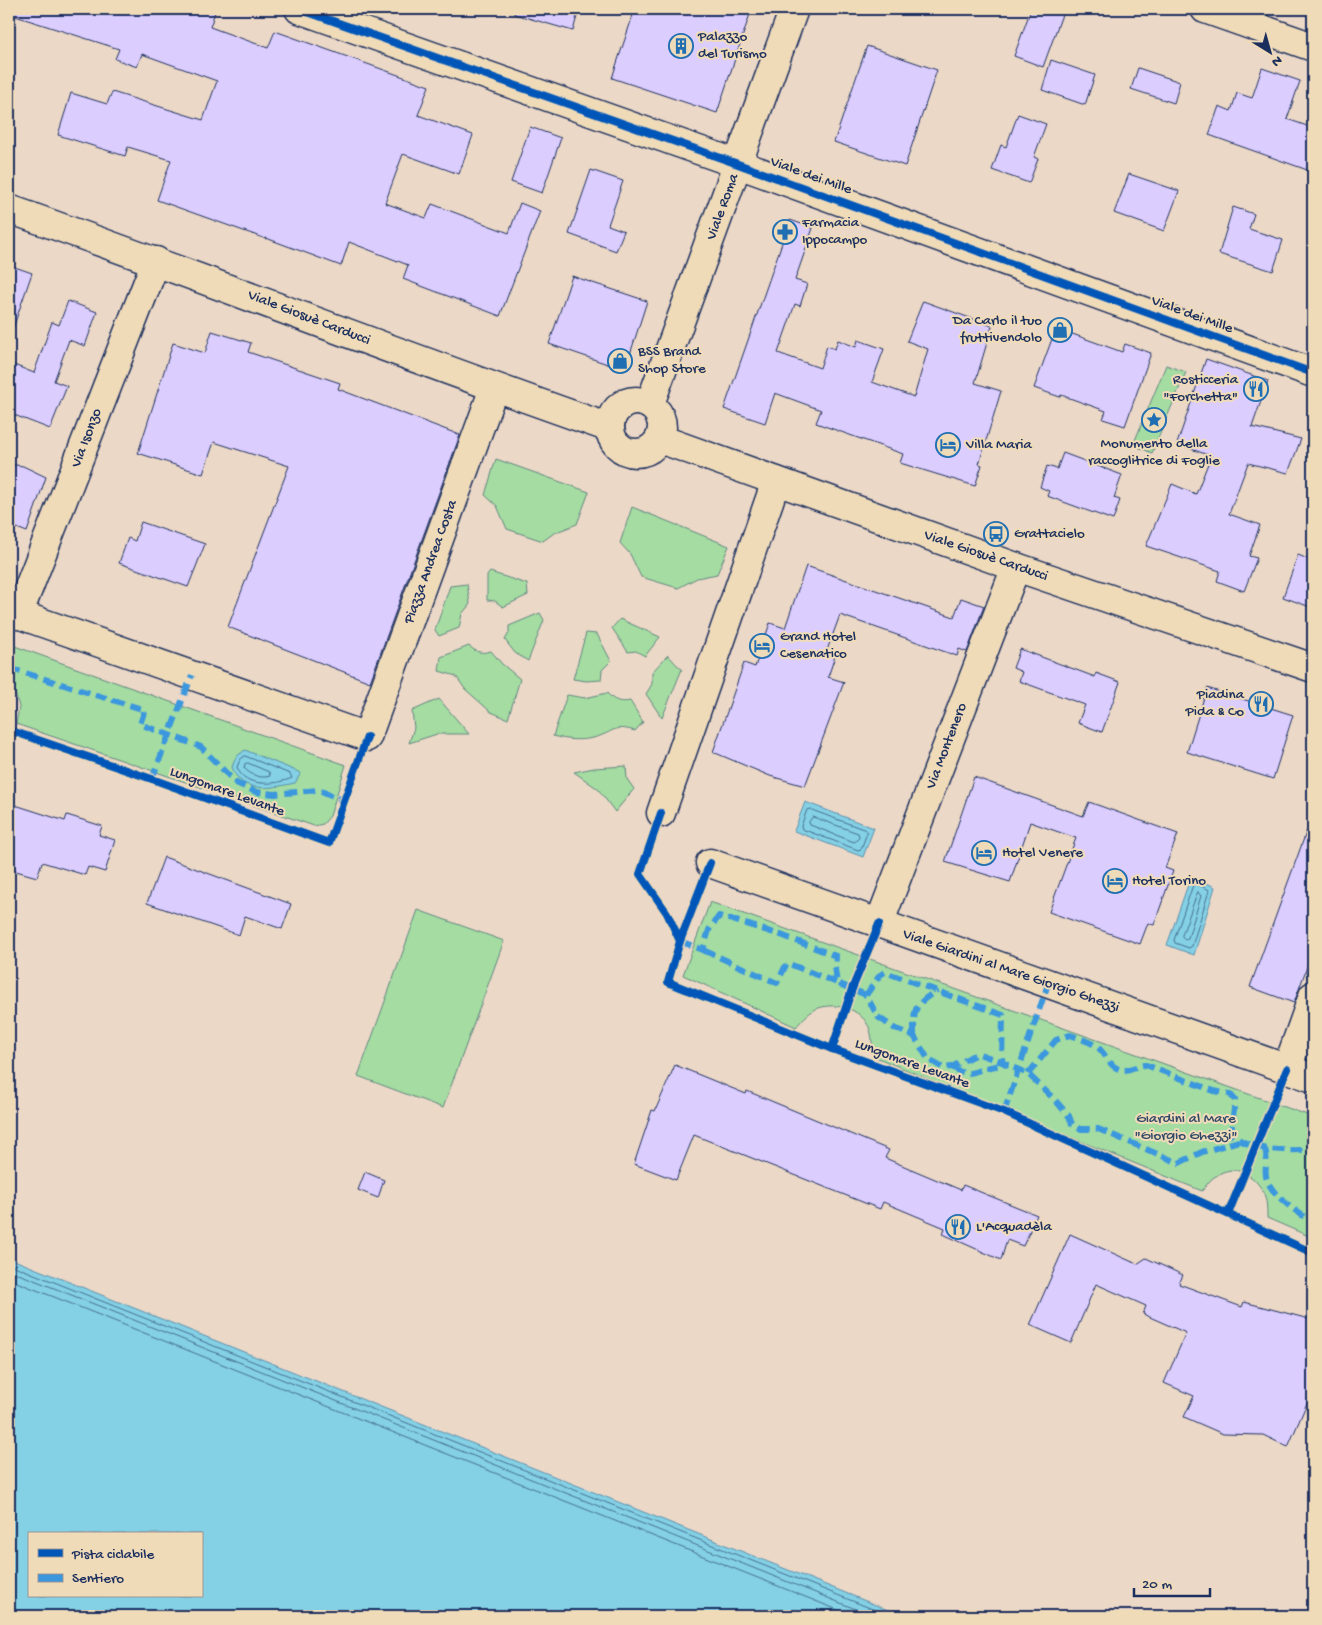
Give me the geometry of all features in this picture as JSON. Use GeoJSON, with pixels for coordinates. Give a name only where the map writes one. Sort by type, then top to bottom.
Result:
{"type":"FeatureCollection","features":[{"type":"Feature","properties":{"kind":"street","name":"Viale dei Mille"},"geometry":{"type":"LineString","coordinates":[[299,9],[738,164],[1313,373]]}},
{"type":"Feature","properties":{"kind":"street","name":"Viale Roma"},"geometry":{"type":"LineString","coordinates":[[650,404],[794,9]]}},
{"type":"Feature","properties":{"kind":"street"},"geometry":{"type":"LineString","coordinates":[[1205,9],[1313,47]]}},
{"type":"Feature","properties":{"kind":"street","name":"Viale Giosuè Carducci"},"geometry":{"type":"LineString","coordinates":[[9,209],[156,261],[494,388],[610,428]]}},
{"type":"Feature","properties":{"kind":"street","name":"Via Isonzo"},"geometry":{"type":"LineString","coordinates":[[13,613],[156,261]]}},
{"type":"Feature","properties":{"kind":"street","name":"Piazza Andrea Costa"},"geometry":{"type":"LineString","coordinates":[[13,613],[367,737],[494,388]]}},
{"type":"Feature","properties":{"kind":"street"},"geometry":{"type":"LineString","coordinates":[[635,400],[650,404],[660,416],[662,432],[660,439],[647,451],[630,453],[622,450],[611,436],[610,428],[614,412],[627,402],[635,400]]}},
{"type":"Feature","properties":{"kind":"street","name":"Viale Giosuè Carducci"},"geometry":{"type":"LineString","coordinates":[[660,439],[1016,567],[1313,668]]}},
{"type":"Feature","properties":{"kind":"street"},"geometry":{"type":"LineString","coordinates":[[661,812],[776,481]]}},
{"type":"Feature","properties":{"kind":"street","name":"Via Montenero"},"geometry":{"type":"LineString","coordinates":[[879,924],[1016,567]]}},
{"type":"Feature","properties":{"kind":"street","name":"Viale Giardini al Mare Giorgio Ghezzi"},"geometry":{"type":"LineString","coordinates":[[710,863],[1313,1078]]}},
{"type":"Feature","properties":{"kind":"street"},"geometry":{"type":"LineString","coordinates":[[1287,1069],[1313,996]]}},
{"type":"Feature","properties":{"kind":"green space"},"geometry":{"type":"Polygon","coordinates":[[[1166,365],[1186,372],[1152,453],[1133,445],[1166,365]]]}},
{"type":"Feature","properties":{"kind":"green space"},"geometry":{"type":"Polygon","coordinates":[[[496,459],[589,492],[577,524],[554,533],[543,541],[507,529],[497,506],[485,495],[496,459]]]}},
{"type":"Feature","properties":{"kind":"green space"},"geometry":{"type":"Polygon","coordinates":[[[632,507],[729,546],[717,574],[697,578],[678,588],[641,577],[630,554],[620,543],[632,507]]]}},
{"type":"Feature","properties":{"kind":"green space"},"geometry":{"type":"Polygon","coordinates":[[[490,572],[527,584],[528,595],[503,607],[495,601],[487,600],[487,576],[490,572]]]}},
{"type":"Feature","properties":{"kind":"green space"},"geometry":{"type":"Polygon","coordinates":[[[467,584],[470,604],[462,614],[459,628],[439,636],[435,630],[450,586],[467,584]]]}},
{"type":"Feature","properties":{"kind":"green space"},"geometry":{"type":"Polygon","coordinates":[[[540,613],[544,620],[528,661],[515,653],[505,640],[509,633],[509,626],[540,613]]]}},
{"type":"Feature","properties":{"kind":"green space"},"geometry":{"type":"Polygon","coordinates":[[[620,619],[660,637],[645,656],[636,651],[628,652],[612,628],[620,619]]]}},
{"type":"Feature","properties":{"kind":"green space"},"geometry":{"type":"Polygon","coordinates":[[[586,633],[597,634],[611,661],[602,670],[601,680],[586,681],[573,679],[586,633]]]}},
{"type":"Feature","properties":{"kind":"green space"},"geometry":{"type":"Polygon","coordinates":[[[9,644],[346,765],[330,816],[323,824],[314,826],[16,724],[19,707],[16,696],[9,685],[9,644]]]}},
{"type":"Feature","properties":{"kind":"green space"},"geometry":{"type":"Polygon","coordinates":[[[469,646],[479,652],[491,651],[502,664],[520,679],[508,719],[491,712],[465,689],[456,676],[439,671],[441,657],[469,646]]]}},
{"type":"Feature","properties":{"kind":"green space"},"geometry":{"type":"Polygon","coordinates":[[[668,655],[682,669],[662,718],[646,694],[652,684],[652,672],[668,655]]]}},
{"type":"Feature","properties":{"kind":"green space"},"geometry":{"type":"Polygon","coordinates":[[[607,693],[617,701],[630,701],[643,722],[635,731],[622,728],[583,740],[553,736],[567,695],[585,698],[607,693]]]}},
{"type":"Feature","properties":{"kind":"green space"},"geometry":{"type":"Polygon","coordinates":[[[439,699],[469,734],[437,734],[409,743],[414,728],[412,711],[439,699]]]}},
{"type":"Feature","properties":{"kind":"green space"},"geometry":{"type":"Polygon","coordinates":[[[626,766],[627,779],[634,789],[615,812],[598,789],[574,772],[594,768],[626,766]]]}},
{"type":"Feature","properties":{"kind":"green space","name":"Giardini al Mare \"Giorgio Ghezzi\""},"geometry":{"type":"Polygon","coordinates":[[[710,902],[1313,1117],[1313,1238],[1267,1218],[1264,1194],[1256,1181],[1244,1173],[1230,1170],[1223,1172],[1212,1179],[1202,1191],[873,1056],[870,1030],[862,1017],[850,1009],[830,1006],[816,1009],[796,1027],[683,975],[710,902]]]}},
{"type":"Feature","properties":{"kind":"green space"},"geometry":{"type":"Polygon","coordinates":[[[418,910],[504,941],[443,1108],[358,1076],[418,910]]]}},
{"type":"Feature","properties":{"kind":"water"},"geometry":{"type":"Polygon","coordinates":[[[245,750],[301,773],[295,783],[267,788],[250,786],[236,776],[232,767],[236,757],[245,750]]]}},
{"type":"Feature","properties":{"kind":"water"},"geometry":{"type":"Polygon","coordinates":[[[805,802],[874,828],[863,857],[794,831],[805,802]]]}},
{"type":"Feature","properties":{"kind":"water"},"geometry":{"type":"Polygon","coordinates":[[[1191,876],[1215,887],[1194,955],[1167,945],[1191,876]]]}},
{"type":"Feature","properties":{"kind":"water"},"geometry":{"type":"Polygon","coordinates":[[[9,1258],[903,1616],[9,1616],[9,1258]]]}},
{"type":"Feature","properties":{"kind":"building"},"geometry":{"type":"Polygon","coordinates":[[[9,9],[216,9],[210,27],[268,48],[275,31],[429,86],[418,115],[473,135],[459,174],[403,154],[385,203],[426,218],[432,204],[509,233],[520,203],[540,211],[500,316],[403,279],[408,265],[349,242],[341,266],[157,200],[171,160],[128,147],[125,156],[58,135],[71,93],[107,104],[112,92],[203,120],[217,81],[142,54],[137,67],[115,59],[119,49],[9,14],[9,9]]]}},
{"type":"Feature","properties":{"kind":"building"},"geometry":{"type":"Polygon","coordinates":[[[515,9],[579,9],[573,31],[514,14],[515,9]]]}},
{"type":"Feature","properties":{"kind":"building","name":"Palazzo del Turismo"},"geometry":{"type":"Polygon","coordinates":[[[635,9],[736,9],[750,14],[717,113],[612,78],[635,9]]]}},
{"type":"Feature","properties":{"kind":"building"},"geometry":{"type":"Polygon","coordinates":[[[1031,9],[1064,9],[1043,67],[1014,56],[1031,9]]]}},
{"type":"Feature","properties":{"kind":"building"},"geometry":{"type":"Polygon","coordinates":[[[867,46],[937,70],[905,166],[834,142],[867,46]]]}},
{"type":"Feature","properties":{"kind":"building"},"geometry":{"type":"Polygon","coordinates":[[[1051,60],[1095,75],[1085,105],[1042,90],[1051,60]]]}},
{"type":"Feature","properties":{"kind":"building"},"geometry":{"type":"Polygon","coordinates":[[[1138,68],[1180,82],[1174,103],[1131,89],[1138,68]]]}},
{"type":"Feature","properties":{"kind":"building"},"geometry":{"type":"Polygon","coordinates":[[[1262,68],[1300,81],[1287,119],[1313,128],[1313,172],[1209,135],[1219,106],[1231,111],[1237,93],[1252,98],[1262,68]]]}},
{"type":"Feature","properties":{"kind":"building"},"geometry":{"type":"Polygon","coordinates":[[[1018,114],[1046,124],[1034,157],[1038,159],[1029,183],[992,170],[1001,145],[1006,147],[1018,114]]]}},
{"type":"Feature","properties":{"kind":"building"},"geometry":{"type":"Polygon","coordinates":[[[530,127],[561,138],[542,193],[511,182],[530,127]]]}},
{"type":"Feature","properties":{"kind":"building"},"geometry":{"type":"Polygon","coordinates":[[[591,170],[623,181],[608,225],[624,231],[616,251],[569,234],[591,170]]]}},
{"type":"Feature","properties":{"kind":"building"},"geometry":{"type":"Polygon","coordinates":[[[1129,174],[1179,191],[1164,231],[1114,213],[1129,174]]]}},
{"type":"Feature","properties":{"kind":"building"},"geometry":{"type":"Polygon","coordinates":[[[1233,207],[1254,214],[1249,229],[1283,240],[1273,271],[1219,254],[1233,207]]]}},
{"type":"Feature","properties":{"kind":"building"},"geometry":{"type":"Polygon","coordinates":[[[790,220],[813,228],[795,280],[807,284],[800,306],[795,304],[778,353],[820,368],[827,346],[835,349],[838,340],[856,347],[858,340],[884,349],[872,382],[914,397],[928,349],[907,341],[923,301],[992,326],[975,383],[1001,391],[979,464],[982,465],[975,486],[900,463],[903,454],[816,423],[821,410],[775,393],[765,423],[724,409],[790,220]]]}},
{"type":"Feature","properties":{"kind":"building"},"geometry":{"type":"Polygon","coordinates":[[[9,265],[32,273],[12,331],[9,330],[9,265]]]}},
{"type":"Feature","properties":{"kind":"building"},"geometry":{"type":"Polygon","coordinates":[[[572,276],[647,301],[625,370],[549,344],[572,276]]]}},
{"type":"Feature","properties":{"kind":"building"},"geometry":{"type":"Polygon","coordinates":[[[68,301],[97,312],[85,346],[69,340],[54,381],[67,386],[50,429],[9,413],[9,363],[34,373],[52,322],[59,325],[68,301]]]}},
{"type":"Feature","properties":{"kind":"building"},"geometry":{"type":"Polygon","coordinates":[[[1056,328],[1122,352],[1125,344],[1151,353],[1125,426],[1103,419],[1106,411],[1061,395],[1060,397],[1034,388],[1056,328]]]}},
{"type":"Feature","properties":{"kind":"building"},"geometry":{"type":"Polygon","coordinates":[[[212,331],[251,343],[248,352],[340,383],[338,389],[460,435],[370,682],[228,627],[289,466],[214,442],[203,474],[138,453],[173,343],[205,353],[212,331]]]}},
{"type":"Feature","properties":{"kind":"building"},"geometry":{"type":"Polygon","coordinates":[[[1206,359],[1268,381],[1252,427],[1301,439],[1288,473],[1248,463],[1229,514],[1260,525],[1249,556],[1257,558],[1244,591],[1217,581],[1220,571],[1146,546],[1172,484],[1196,494],[1211,456],[1177,444],[1206,359]]]}},
{"type":"Feature","properties":{"kind":"building"},"geometry":{"type":"Polygon","coordinates":[[[1063,453],[1122,475],[1114,498],[1120,500],[1113,520],[1047,496],[1049,491],[1040,487],[1047,466],[1057,469],[1063,453]]]}},
{"type":"Feature","properties":{"kind":"building"},"geometry":{"type":"Polygon","coordinates":[[[9,464],[23,466],[46,477],[27,532],[9,525],[9,464]]]}},
{"type":"Feature","properties":{"kind":"building"},"geometry":{"type":"Polygon","coordinates":[[[141,522],[205,544],[188,587],[119,563],[128,538],[135,541],[141,522]]]}},
{"type":"Feature","properties":{"kind":"building"},"geometry":{"type":"Polygon","coordinates":[[[1298,555],[1313,561],[1313,608],[1283,597],[1298,555]]]}},
{"type":"Feature","properties":{"kind":"building"},"geometry":{"type":"Polygon","coordinates":[[[806,566],[954,617],[961,598],[984,606],[967,652],[959,649],[957,656],[840,615],[826,653],[835,656],[828,677],[844,682],[805,786],[770,776],[713,752],[744,663],[755,667],[770,623],[785,628],[806,566]]]}},
{"type":"Feature","properties":{"kind":"building"},"geometry":{"type":"Polygon","coordinates":[[[1020,649],[1095,677],[1096,673],[1120,682],[1102,732],[1078,723],[1085,705],[1019,681],[1022,672],[1013,668],[1020,649]]]}},
{"type":"Feature","properties":{"kind":"building"},"geometry":{"type":"Polygon","coordinates":[[[1207,688],[1293,715],[1273,779],[1187,752],[1207,688]]]}},
{"type":"Feature","properties":{"kind":"building","name":"Hotel Torino"},"geometry":{"type":"Polygon","coordinates":[[[974,777],[1083,816],[1089,802],[1178,834],[1165,868],[1173,871],[1154,925],[1148,923],[1140,944],[1049,912],[1076,838],[1030,822],[1010,882],[945,862],[974,777]]]}},
{"type":"Feature","properties":{"kind":"building"},"geometry":{"type":"Polygon","coordinates":[[[9,803],[65,821],[67,815],[102,826],[99,835],[115,840],[105,872],[88,867],[85,875],[42,862],[37,877],[9,869],[9,803]]]}},
{"type":"Feature","properties":{"kind":"building"},"geometry":{"type":"Polygon","coordinates":[[[1311,819],[1313,820],[1313,950],[1294,1003],[1250,987],[1311,819]]]}},
{"type":"Feature","properties":{"kind":"building"},"geometry":{"type":"Polygon","coordinates":[[[164,857],[291,904],[282,929],[245,916],[239,935],[147,903],[164,857]]]}},
{"type":"Feature","properties":{"kind":"building"},"geometry":{"type":"Polygon","coordinates":[[[675,1065],[746,1094],[747,1091],[889,1150],[885,1158],[961,1190],[963,1185],[1037,1215],[1023,1246],[1007,1240],[1001,1260],[943,1234],[945,1228],[883,1202],[880,1209],[694,1135],[676,1180],[634,1164],[652,1110],[655,1111],[675,1065]]]}},
{"type":"Feature","properties":{"kind":"building"},"geometry":{"type":"Polygon","coordinates":[[[365,1172],[384,1180],[378,1198],[358,1190],[365,1172]]]}},
{"type":"Feature","properties":{"kind":"building"},"geometry":{"type":"Polygon","coordinates":[[[1070,1234],[1137,1264],[1146,1258],[1183,1275],[1179,1284],[1242,1307],[1244,1302],[1313,1320],[1313,1389],[1288,1447],[1263,1435],[1223,1434],[1184,1417],[1194,1396],[1164,1383],[1186,1333],[1143,1314],[1146,1306],[1096,1284],[1071,1343],[1030,1325],[1070,1234]]]}},
{"type":"Feature","properties":{"kind":"marked path"},"geometry":{"type":"LineString","coordinates":[[9,668],[145,710],[140,724],[201,747],[236,783],[256,792],[275,794],[318,790],[344,800]]}},
{"type":"Feature","properties":{"kind":"marked path"},"geometry":{"type":"LineString","coordinates":[[152,779],[192,675]]}},
{"type":"Feature","properties":{"kind":"marked path"},"geometry":{"type":"LineString","coordinates":[[680,941],[703,950],[709,930],[719,916],[781,935],[836,956],[835,970],[837,983],[866,995],[878,1017],[894,1028],[914,1036],[928,1059],[943,1068],[952,1067],[979,1054],[1002,1062],[1028,1074],[1055,1100],[1069,1116],[1072,1124],[1081,1129],[1098,1129],[1179,1163],[1202,1152],[1239,1141]]}},
{"type":"Feature","properties":{"kind":"marked path"},"geometry":{"type":"LineString","coordinates":[[703,950],[777,983],[787,963],[837,983]]}},
{"type":"Feature","properties":{"kind":"marked path"},"geometry":{"type":"LineString","coordinates":[[866,995],[880,975],[885,972],[1003,1015],[1002,1062]]}},
{"type":"Feature","properties":{"kind":"marked path"},"geometry":{"type":"LineString","coordinates":[[1004,1112],[1048,984]]}},
{"type":"Feature","properties":{"kind":"marked path"},"geometry":{"type":"LineString","coordinates":[[914,1036],[916,1008],[923,1000],[937,990]]}},
{"type":"Feature","properties":{"kind":"marked path"},"geometry":{"type":"LineString","coordinates":[[1028,1074],[1056,1040],[1070,1035],[1096,1046],[1118,1069],[1125,1070],[1146,1065],[1214,1091],[1230,1094],[1235,1100],[1231,1134],[1250,1145],[1270,1149],[1313,1150]]}},
{"type":"Feature","properties":{"kind":"marked path"},"geometry":{"type":"LineString","coordinates":[[952,1067],[967,1073],[1008,1064]]}},
{"type":"Feature","properties":{"kind":"marked path"},"geometry":{"type":"LineString","coordinates":[[1265,1149],[1266,1176],[1271,1187],[1287,1204],[1313,1223]]}},
{"type":"Feature","properties":{"kind":"cycle path"},"geometry":{"type":"LineString","coordinates":[[299,9],[738,164],[1313,373]]}},
{"type":"Feature","properties":{"kind":"cycle path","name":"Lungomare Levante"},"geometry":{"type":"LineString","coordinates":[[9,730],[329,843],[367,737]]}},
{"type":"Feature","properties":{"kind":"cycle path","name":"Lungomare Levante"},"geometry":{"type":"LineString","coordinates":[[661,813],[640,874],[667,913],[680,941],[668,982],[832,1049],[1004,1112],[1313,1253]]}},
{"type":"Feature","properties":{"kind":"cycle path"},"geometry":{"type":"LineString","coordinates":[[680,941],[710,863]]}},
{"type":"Feature","properties":{"kind":"cycle path"},"geometry":{"type":"LineString","coordinates":[[832,1049],[852,989],[879,924]]}},
{"type":"Feature","properties":{"kind":"cycle path"},"geometry":{"type":"LineString","coordinates":[[1228,1214],[1287,1069]]}},
{"type":"Feature","properties":{"kind":"place","name":"Palazzo del Turismo"},"geometry":{"type":"Point","coordinates":[681,46]}},
{"type":"Feature","properties":{"kind":"place","name":"Farmacia Ippocampo"},"geometry":{"type":"Point","coordinates":[785,232]}},
{"type":"Feature","properties":{"kind":"place","name":"Da Carlo il tuo fruttivendolo"},"geometry":{"type":"Point","coordinates":[1060,330]}},
{"type":"Feature","properties":{"kind":"place","name":"BSS Brand Shop Store"},"geometry":{"type":"Point","coordinates":[620,361]}},
{"type":"Feature","properties":{"kind":"place","name":"Rosticceria \"Forchetta\""},"geometry":{"type":"Point","coordinates":[1256,389]}},
{"type":"Feature","properties":{"kind":"place","name":"Monumento della raccoglitrice di Foglie"},"geometry":{"type":"Point","coordinates":[1154,420]}},
{"type":"Feature","properties":{"kind":"place","name":"Villa Maria"},"geometry":{"type":"Point","coordinates":[948,445]}},
{"type":"Feature","properties":{"kind":"place","name":"Grattacielo"},"geometry":{"type":"Point","coordinates":[996,534]}},
{"type":"Feature","properties":{"kind":"place","name":"Grand Hotel Cesenatico"},"geometry":{"type":"Point","coordinates":[762,646]}},
{"type":"Feature","properties":{"kind":"place","name":"Piadina Pida & Co"},"geometry":{"type":"Point","coordinates":[1261,704]}},
{"type":"Feature","properties":{"kind":"place","name":"Hotel Venere"},"geometry":{"type":"Point","coordinates":[984,853]}},
{"type":"Feature","properties":{"kind":"place","name":"Hotel Torino"},"geometry":{"type":"Point","coordinates":[1115,881]}},
{"type":"Feature","properties":{"kind":"place","name":"L'Acquadèla"},"geometry":{"type":"Point","coordinates":[958,1227]}}]}
